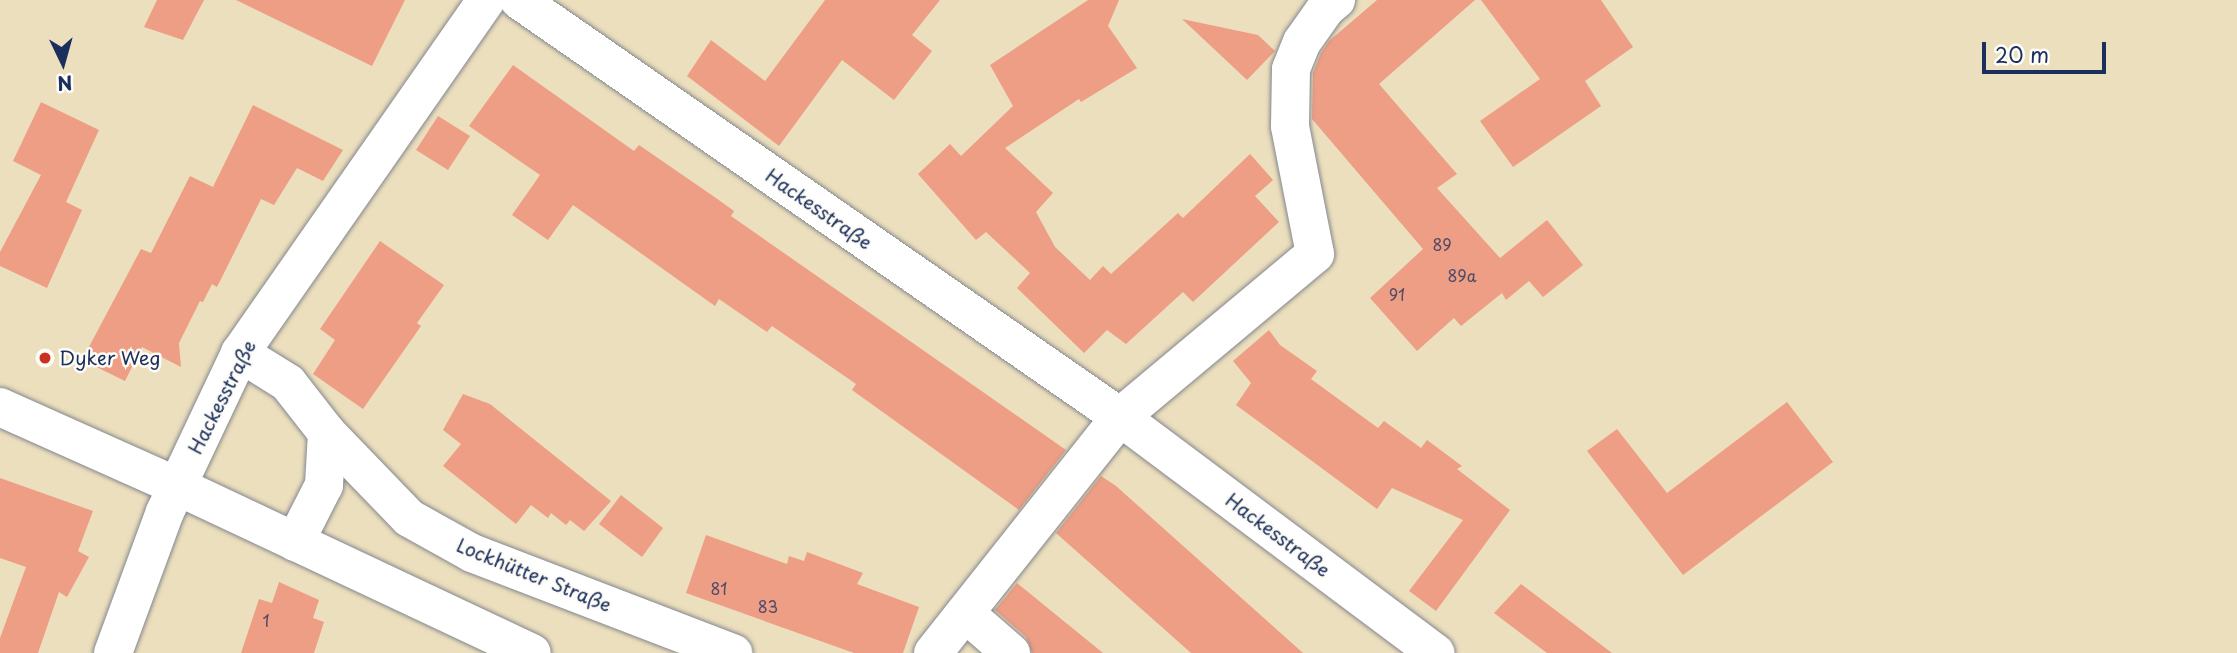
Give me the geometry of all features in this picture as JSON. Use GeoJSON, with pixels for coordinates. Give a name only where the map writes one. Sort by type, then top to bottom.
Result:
{"type":"FeatureCollection","features":[{"type":"Feature","properties":{"kind":"street","name":"Hackesstraße"},"geometry":{"type":"LineString","coordinates":[[177,486],[240,353],[486,0]]}},
{"type":"Feature","properties":{"kind":"street","name":"Hackesstraße"},"geometry":{"type":"LineString","coordinates":[[519,0],[1120,417],[1436,653]]}},
{"type":"Feature","properties":{"kind":"street"},"geometry":{"type":"LineString","coordinates":[[933,653],[1120,417],[1315,254],[1290,126],[1292,69],[1302,42],[1326,8],[1336,0]]}},
{"type":"Feature","properties":{"kind":"street","name":"Lockhütter Straße"},"geometry":{"type":"LineString","coordinates":[[240,353],[288,383],[327,433],[409,518],[472,553],[733,653]]}},
{"type":"Feature","properties":{"kind":"street"},"geometry":{"type":"LineString","coordinates":[[0,407],[177,486],[532,653]]}},
{"type":"Feature","properties":{"kind":"street"},"geometry":{"type":"LineString","coordinates":[[295,542],[324,485],[327,433]]}},
{"type":"Feature","properties":{"kind":"street"},"geometry":{"type":"LineString","coordinates":[[113,653],[177,486]]}},
{"type":"Feature","properties":{"kind":"street"},"geometry":{"type":"LineString","coordinates":[[965,613],[1011,653]]}},
{"type":"Feature","properties":{"kind":"building"},"geometry":{"type":"Polygon","coordinates":[[[157,0],[204,0],[183,40],[144,27],[157,0]]]}},
{"type":"Feature","properties":{"kind":"building"},"geometry":{"type":"Polygon","coordinates":[[[236,0],[405,0],[372,66],[236,0]]]}},
{"type":"Feature","properties":{"kind":"building"},"geometry":{"type":"Polygon","coordinates":[[[825,0],[940,0],[912,35],[932,51],[894,100],[842,60],[779,146],[687,76],[711,40],[765,81],[825,0]]]}},
{"type":"Feature","properties":{"kind":"building"},"geometry":{"type":"Polygon","coordinates":[[[1088,0],[1119,0],[1108,26],[1137,68],[1081,102],[1079,99],[1005,148],[1053,193],[1036,212],[1055,247],[1090,280],[1103,266],[1111,274],[1178,213],[1183,218],[1250,154],[1273,180],[1255,196],[1279,222],[1193,302],[1183,292],[1126,344],[1107,330],[1084,353],[1017,288],[1030,273],[986,232],[976,240],[918,174],[950,144],[961,156],[1013,106],[990,65],[1088,0]]]}},
{"type":"Feature","properties":{"kind":"building"},"geometry":{"type":"Polygon","coordinates":[[[1377,0],[1475,0],[1379,84],[1457,174],[1437,188],[1500,258],[1547,220],[1583,265],[1543,297],[1529,281],[1506,300],[1502,293],[1461,326],[1454,318],[1417,351],[1370,298],[1423,249],[1312,119],[1313,73],[1321,53],[1329,41],[1377,0]]]}},
{"type":"Feature","properties":{"kind":"building"},"geometry":{"type":"Polygon","coordinates":[[[1481,0],[1601,0],[1633,47],[1585,81],[1601,106],[1513,167],[1480,121],[1540,79],[1481,0]]]}},
{"type":"Feature","properties":{"kind":"building"},"geometry":{"type":"Polygon","coordinates":[[[1182,19],[1258,35],[1275,51],[1247,80],[1182,19]]]}},
{"type":"Feature","properties":{"kind":"building"},"geometry":{"type":"Polygon","coordinates":[[[513,65],[634,151],[639,145],[716,198],[734,211],[731,216],[1066,450],[1019,510],[852,390],[856,384],[772,326],[767,332],[719,299],[715,306],[573,205],[548,240],[512,215],[540,175],[469,126],[513,65]]]}},
{"type":"Feature","properties":{"kind":"building"},"geometry":{"type":"Polygon","coordinates":[[[41,102],[99,130],[66,202],[82,210],[47,288],[0,266],[0,252],[41,175],[13,161],[41,102]]]}},
{"type":"Feature","properties":{"kind":"building"},"geometry":{"type":"Polygon","coordinates":[[[253,105],[343,150],[323,181],[297,168],[274,205],[261,199],[217,287],[212,284],[203,302],[200,301],[179,343],[181,367],[142,347],[125,381],[82,360],[141,249],[151,253],[190,176],[213,187],[253,105]]]}},
{"type":"Feature","properties":{"kind":"building"},"geometry":{"type":"Polygon","coordinates":[[[438,116],[470,136],[448,170],[416,150],[438,116]]]}},
{"type":"Feature","properties":{"kind":"building"},"geometry":{"type":"Polygon","coordinates":[[[380,241],[444,285],[417,323],[421,326],[363,409],[313,374],[335,340],[320,329],[380,241]]]}},
{"type":"Feature","properties":{"kind":"building"},"geometry":{"type":"Polygon","coordinates":[[[1269,330],[1280,345],[1317,371],[1311,379],[1378,428],[1384,421],[1421,448],[1427,440],[1462,466],[1457,469],[1510,510],[1436,611],[1409,591],[1463,520],[1392,488],[1377,509],[1236,405],[1251,383],[1233,361],[1269,330]]]}},
{"type":"Feature","properties":{"kind":"building"},"geometry":{"type":"Polygon","coordinates":[[[463,394],[490,404],[611,501],[584,531],[570,520],[566,525],[551,513],[548,518],[531,505],[516,524],[443,466],[461,444],[443,430],[463,394]]]}},
{"type":"Feature","properties":{"kind":"building"},"geometry":{"type":"Polygon","coordinates":[[[1787,402],[1833,462],[1683,575],[1587,451],[1617,429],[1667,493],[1787,402]]]}},
{"type":"Feature","properties":{"kind":"building"},"geometry":{"type":"Polygon","coordinates":[[[1101,476],[1116,486],[1303,653],[1191,653],[1056,533],[1101,476]]]}},
{"type":"Feature","properties":{"kind":"building"},"geometry":{"type":"Polygon","coordinates":[[[0,478],[93,511],[78,551],[89,557],[67,597],[59,592],[38,653],[0,653],[0,638],[26,567],[0,558],[0,478]]]}},
{"type":"Feature","properties":{"kind":"building"},"geometry":{"type":"Polygon","coordinates":[[[621,495],[663,528],[642,557],[599,524],[621,495]]]}},
{"type":"Feature","properties":{"kind":"building"},"geometry":{"type":"Polygon","coordinates":[[[706,535],[787,564],[789,556],[804,561],[807,552],[863,573],[857,584],[919,607],[903,653],[854,653],[686,593],[706,535]]]}},
{"type":"Feature","properties":{"kind":"building"},"geometry":{"type":"Polygon","coordinates":[[[279,582],[319,600],[313,618],[324,622],[314,653],[241,653],[259,599],[272,603],[279,582]]]}},
{"type":"Feature","properties":{"kind":"building"},"geometry":{"type":"Polygon","coordinates":[[[1017,583],[1103,653],[1032,653],[1026,637],[995,610],[1017,583]]]}},
{"type":"Feature","properties":{"kind":"building"},"geometry":{"type":"Polygon","coordinates":[[[1521,584],[1612,653],[1547,653],[1494,613],[1521,584]]]}},
{"type":"Feature","properties":{"kind":"place","name":"Dyker Weg"},"geometry":{"type":"Point","coordinates":[45,358]}}]}
